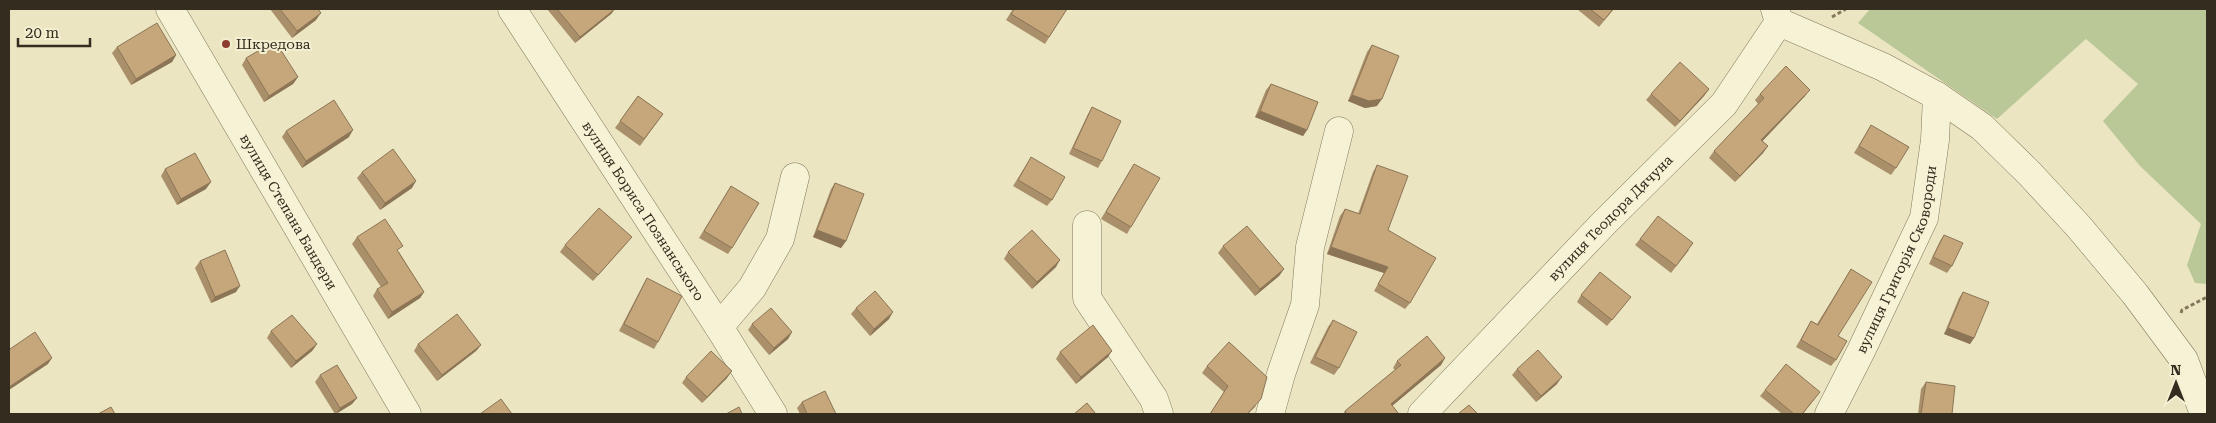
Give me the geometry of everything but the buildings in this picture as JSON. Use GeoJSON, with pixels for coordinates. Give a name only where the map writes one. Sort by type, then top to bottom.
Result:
{"type":"FeatureCollection","features":[{"type":"Feature","properties":{"kind":"street","name":"вулиця Степана Бандери"},"geometry":{"type":"LineString","coordinates":[[170,9],[407,414]]}},
{"type":"Feature","properties":{"kind":"street","name":"вулиця Бориса Познанського"},"geometry":{"type":"LineString","coordinates":[[512,9],[719,327],[773,414]]}},
{"type":"Feature","properties":{"kind":"street"},"geometry":{"type":"LineString","coordinates":[[1777,15],[1937,96],[1982,127],[2030,174],[2079,227],[2136,294],[2184,360],[2204,414]]}},
{"type":"Feature","properties":{"kind":"street","name":"вулиця Теодора Дячуна"},"geometry":{"type":"LineString","coordinates":[[1422,414],[1604,223],[1724,104],[1777,15]]}},
{"type":"Feature","properties":{"kind":"street","name":"вулиця Григорія Сковороди"},"geometry":{"type":"LineString","coordinates":[[1829,414],[1924,218],[1935,140],[1937,96]]}},
{"type":"Feature","properties":{"kind":"street"},"geometry":{"type":"LineString","coordinates":[[1270,414],[1281,374],[1305,305],[1310,247],[1339,131]]}},
{"type":"Feature","properties":{"kind":"street"},"geometry":{"type":"LineString","coordinates":[[719,327],[752,288],[780,239],[795,177]]}},
{"type":"Feature","properties":{"kind":"street"},"geometry":{"type":"LineString","coordinates":[[1087,225],[1087,298],[1154,399],[1159,414]]}},
{"type":"Feature","properties":{"kind":"green space"},"geometry":{"type":"Polygon","coordinates":[[[1870,9],[2207,9],[2207,284],[2195,283],[2187,265],[2201,224],[2140,166],[2103,121],[2138,84],[2086,39],[1997,119],[1858,23],[1870,9]]]}},
{"type":"Feature","properties":{"kind":"place","name":"Шкредова"},"geometry":{"type":"Point","coordinates":[226,44]}}]}
